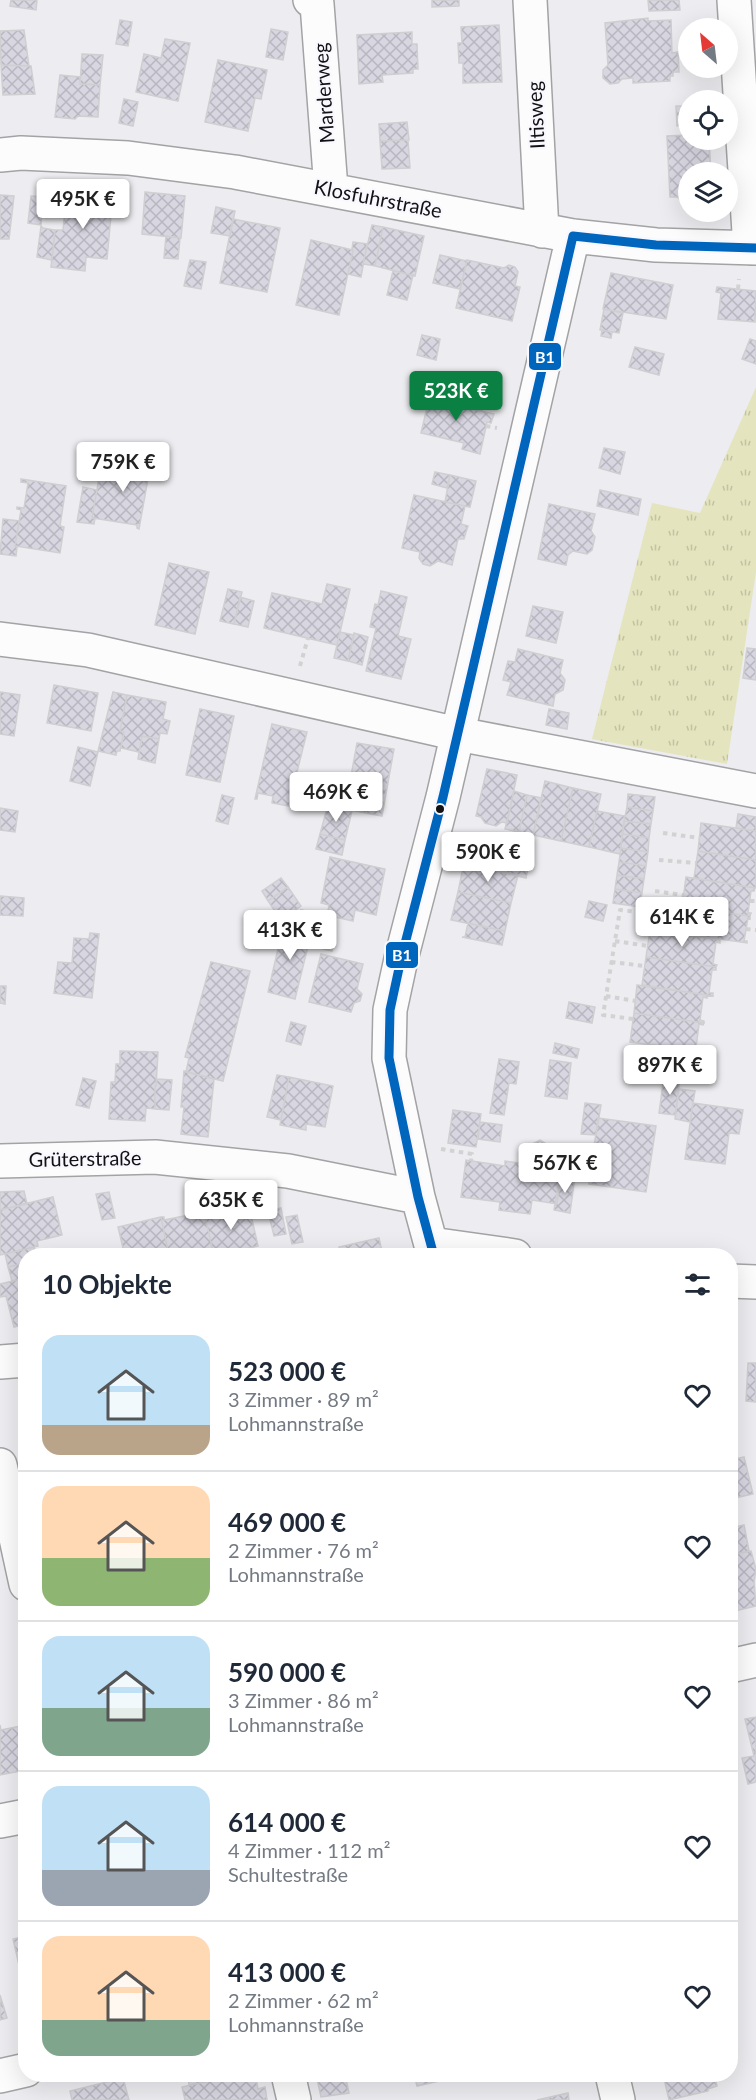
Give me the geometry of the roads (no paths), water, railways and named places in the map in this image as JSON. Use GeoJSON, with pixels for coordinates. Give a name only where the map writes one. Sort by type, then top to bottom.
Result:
{"type":"FeatureCollection","features":[{"type":"Feature","properties":{"kind":"street","name":"Marderweg"},"geometry":{"type":"LineString","coordinates":[[310,0],[317,4],[332,189]]}},
{"type":"Feature","properties":{"kind":"street","name":"Iltisweg"},"geometry":{"type":"LineString","coordinates":[[432,1248],[418,1197],[389,1058],[390,1010],[458,734],[557,233],[530,0]]}},
{"type":"Feature","properties":{"kind":"street"},"geometry":{"type":"LineString","coordinates":[[734,0],[753,248]]}},
{"type":"Feature","properties":{"kind":"street","name":"Klosfuhrstraße"},"geometry":{"type":"LineString","coordinates":[[0,155],[21,153],[128,158],[235,172],[557,233],[656,245],[753,248]]}},
{"type":"Feature","properties":{"kind":"street"},"geometry":{"type":"LineString","coordinates":[[0,639],[88,650],[458,734],[756,791]]}},
{"type":"Feature","properties":{"kind":"street","name":"Grüterstraße"},"geometry":{"type":"LineString","coordinates":[[0,1161],[155,1157],[288,1171],[418,1197]]}},
{"type":"Feature","properties":{"kind":"street"},"geometry":{"type":"LineString","coordinates":[[738,1281],[756,1282]]}},
{"type":"Feature","properties":{"kind":"street"},"geometry":{"type":"LineString","coordinates":[[0,1362],[18,1361]]}},
{"type":"Feature","properties":{"kind":"street"},"geometry":{"type":"LineString","coordinates":[[0,1465],[18,1547]]}},
{"type":"Feature","properties":{"kind":"street"},"geometry":{"type":"LineString","coordinates":[[738,1664],[756,1660]]}},
{"type":"Feature","properties":{"kind":"street"},"geometry":{"type":"LineString","coordinates":[[0,1821],[18,1818]]}},
{"type":"Feature","properties":{"kind":"street"},"geometry":{"type":"LineString","coordinates":[[0,2076],[18,2072]]}},
{"type":"Feature","properties":{"kind":"street"},"geometry":{"type":"LineString","coordinates":[[290,2082],[294,2100]]}},
{"type":"Feature","properties":{"kind":"street"},"geometry":{"type":"LineString","coordinates":[[614,2082],[618,2100]]}}]}
